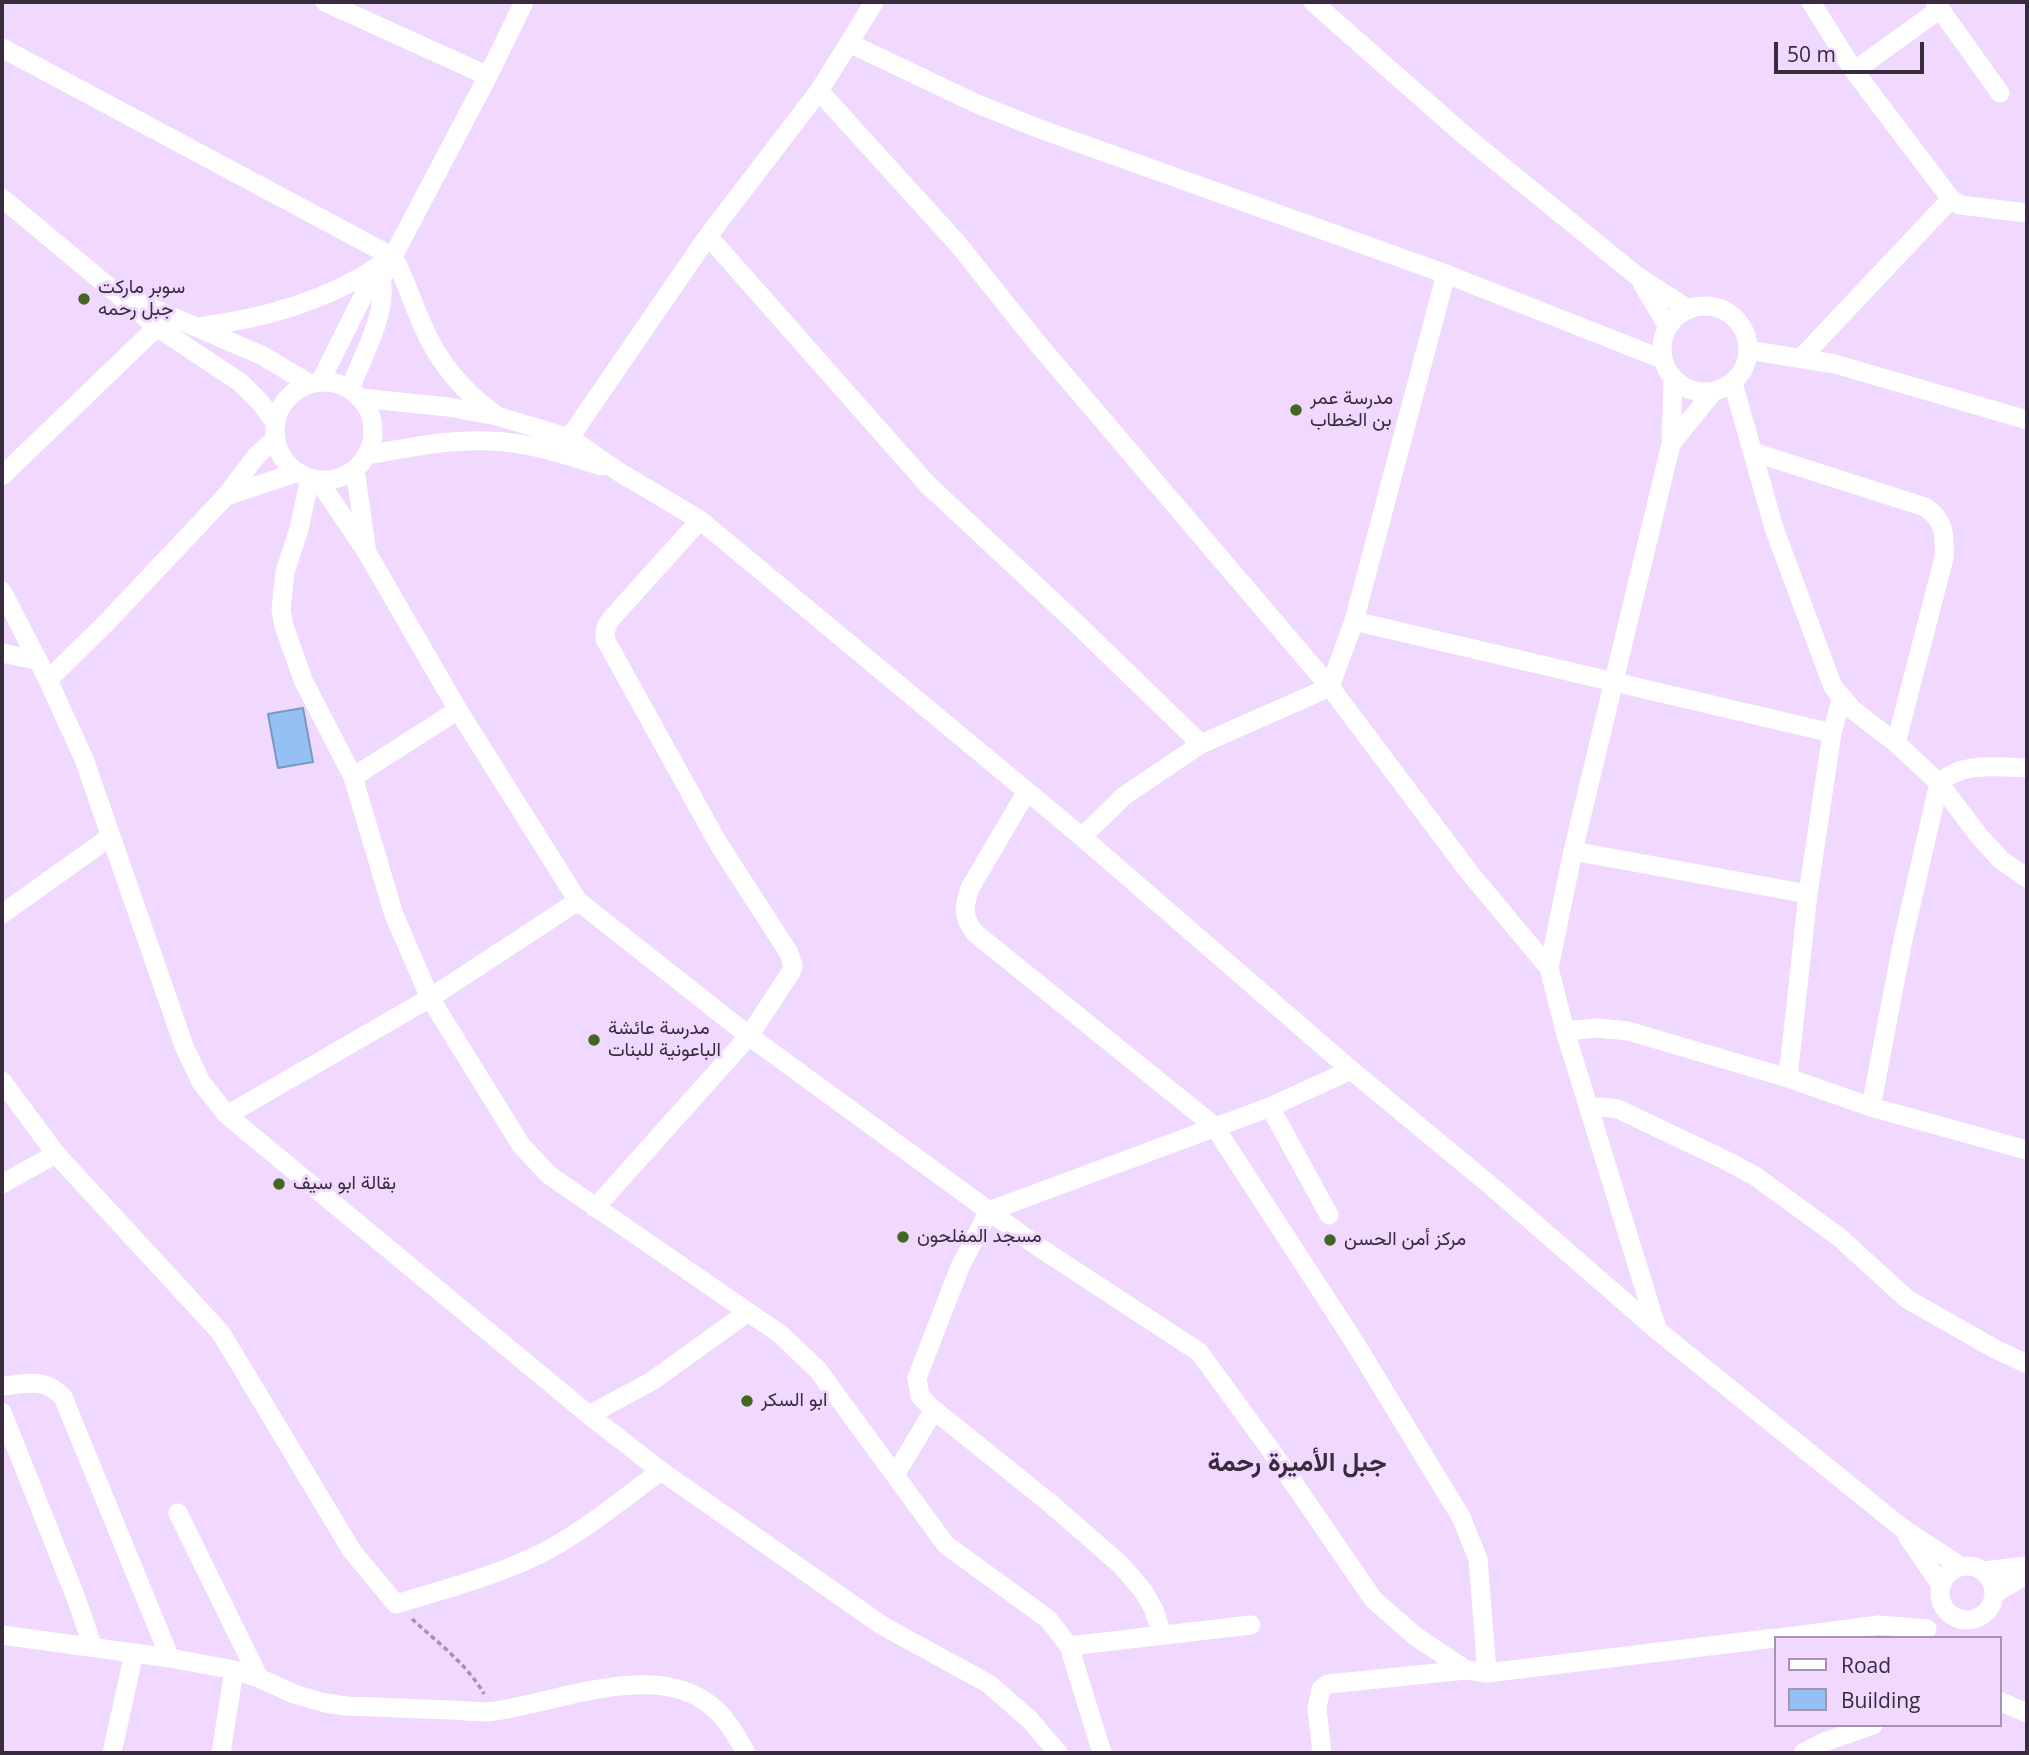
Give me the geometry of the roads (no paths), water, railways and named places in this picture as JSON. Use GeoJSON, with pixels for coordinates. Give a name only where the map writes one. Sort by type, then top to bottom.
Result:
{"type":"FeatureCollection","features":[{"type":"Feature","properties":{"kind":"street"},"geometry":{"type":"LineString","coordinates":[[325,2],[371,11],[488,76]]}},
{"type":"Feature","properties":{"kind":"street"},"geometry":{"type":"LineString","coordinates":[[315,383],[364,295],[381,279],[524,2]]}},
{"type":"Feature","properties":{"kind":"street"},"geometry":{"type":"LineString","coordinates":[[565,445],[708,236],[819,91],[874,2]]}},
{"type":"Feature","properties":{"kind":"street"},"geometry":{"type":"LineString","coordinates":[[1313,2],[1464,135],[1637,276],[1688,309]]}},
{"type":"Feature","properties":{"kind":"street"},"geometry":{"type":"LineString","coordinates":[[1811,2],[1853,72],[1951,199],[1960,205],[2027,213]]}},
{"type":"Feature","properties":{"kind":"street"},"geometry":{"type":"LineString","coordinates":[[1853,72],[1937,6],[2000,93]]}},
{"type":"Feature","properties":{"kind":"street"},"geometry":{"type":"LineString","coordinates":[[849,43],[975,103],[1040,129],[1446,274],[1662,359]]}},
{"type":"Feature","properties":{"kind":"street"},"geometry":{"type":"LineString","coordinates":[[2,48],[393,257],[403,273],[422,325],[435,351],[452,376],[473,398],[497,416]]}},
{"type":"Feature","properties":{"kind":"street"},"geometry":{"type":"LineString","coordinates":[[819,91],[957,243],[1038,344],[1330,687],[1469,872],[1549,968],[1565,1031],[1657,1330]]}},
{"type":"Feature","properties":{"kind":"street"},"geometry":{"type":"LineString","coordinates":[[2,198],[157,327],[241,383],[260,402],[276,431]]}},
{"type":"Feature","properties":{"kind":"street"},"geometry":{"type":"LineString","coordinates":[[1802,357],[1951,199]]}},
{"type":"Feature","properties":{"kind":"street"},"geometry":{"type":"LineString","coordinates":[[708,236],[928,485],[1201,744]]}},
{"type":"Feature","properties":{"kind":"street"},"geometry":{"type":"LineString","coordinates":[[199,327],[268,315],[301,305],[364,276],[393,257]]}},
{"type":"Feature","properties":{"kind":"street"},"geometry":{"type":"LineString","coordinates":[[1082,836],[1124,796],[1201,744],[1330,687],[1354,621],[1446,274]]}},
{"type":"Feature","properties":{"kind":"street"},"geometry":{"type":"LineString","coordinates":[[1637,276],[1668,327]]}},
{"type":"Feature","properties":{"kind":"street"},"geometry":{"type":"LineString","coordinates":[[355,394],[380,312],[383,290],[381,279]]}},
{"type":"Feature","properties":{"kind":"street"},"geometry":{"type":"LineString","coordinates":[[116,294],[199,327],[315,383]]}},
{"type":"Feature","properties":{"kind":"street"},"geometry":{"type":"LineString","coordinates":[[1549,968],[1573,851],[1671,444],[1673,380],[1662,359],[1662,342],[1677,314],[1705,306],[1722,309],[1736,319],[1745,333],[1748,350],[1744,368],[1733,383],[1713,392],[1671,444]]}},
{"type":"Feature","properties":{"kind":"street"},"geometry":{"type":"LineString","coordinates":[[2,476],[157,327]]}},
{"type":"Feature","properties":{"kind":"street"},"geometry":{"type":"LineString","coordinates":[[1748,350],[1802,357],[1922,388],[2027,420]]}},
{"type":"Feature","properties":{"kind":"street"},"geometry":{"type":"LineString","coordinates":[[1673,380],[1692,391],[1713,392]]}},
{"type":"Feature","properties":{"kind":"street"},"geometry":{"type":"LineString","coordinates":[[1466,1670],[1415,1636],[1373,1599],[1263,1439],[1199,1352],[1037,1247],[749,1036],[578,901],[458,710],[366,551],[309,477],[287,463],[279,451],[276,431],[280,411],[287,399],[298,390],[315,383],[335,383],[355,394],[497,416],[619,472],[700,520],[1082,836],[1351,1070],[1496,1190],[1657,1330],[1902,1528],[1960,1566],[1976,1567],[1983,1571],[1993,1585],[1994,1594],[1990,1609],[1978,1619],[1971,1636]]}},
{"type":"Feature","properties":{"kind":"street"},"geometry":{"type":"LineString","coordinates":[[1733,383],[1774,528],[1825,671],[1841,699],[1940,783],[1979,836],[2001,860],[2027,878]]}},
{"type":"Feature","properties":{"kind":"street"},"geometry":{"type":"LineString","coordinates":[[226,496],[309,477],[331,480],[344,476],[361,462],[372,441],[373,426],[369,411],[355,394]]}},
{"type":"Feature","properties":{"kind":"street"},"geometry":{"type":"LineString","coordinates":[[48,680],[226,496],[276,431]]}},
{"type":"Feature","properties":{"kind":"street"},"geometry":{"type":"LineString","coordinates":[[361,462],[425,445],[490,440],[565,445]]}},
{"type":"Feature","properties":{"kind":"street"},"geometry":{"type":"LineString","coordinates":[[1753,452],[1925,507],[1935,514],[1942,526],[1945,540],[1944,558],[1896,743]]}},
{"type":"Feature","properties":{"kind":"street"},"geometry":{"type":"LineString","coordinates":[[361,462],[366,551]]}},
{"type":"Feature","properties":{"kind":"street"},"geometry":{"type":"LineString","coordinates":[[309,477],[297,537],[285,572],[281,610],[291,650],[303,680],[354,777],[394,915],[430,998],[521,1145],[549,1175],[685,1266],[780,1334],[818,1370],[946,1545],[1048,1619],[1069,1646],[1102,1753]]}},
{"type":"Feature","properties":{"kind":"street"},"geometry":{"type":"LineString","coordinates":[[595,1208],[749,1036],[788,978],[793,966],[792,959],[718,843],[608,646],[604,632],[611,619],[700,520]]}},
{"type":"Feature","properties":{"kind":"street"},"geometry":{"type":"LineString","coordinates":[[2,591],[35,660],[48,680],[84,759],[184,1045],[201,1082],[227,1115],[589,1416],[661,1471],[883,1626],[989,1684],[1010,1701],[1058,1753]]}},
{"type":"Feature","properties":{"kind":"street"},"geometry":{"type":"LineString","coordinates":[[1354,621],[1832,733]]}},
{"type":"Feature","properties":{"kind":"street"},"geometry":{"type":"LineString","coordinates":[[2,653],[35,660]]}},
{"type":"Feature","properties":{"kind":"street"},"geometry":{"type":"LineString","coordinates":[[1788,1078],[1808,894],[1832,733],[1841,699]]}},
{"type":"Feature","properties":{"kind":"street"},"geometry":{"type":"LineString","coordinates":[[354,777],[458,710]]}},
{"type":"Feature","properties":{"kind":"street"},"geometry":{"type":"LineString","coordinates":[[1871,1107],[1903,940],[1940,783],[1950,773],[1966,769],[2027,768]]}},
{"type":"Feature","properties":{"kind":"street"},"geometry":{"type":"LineString","coordinates":[[1027,791],[970,888],[965,905],[965,917],[969,926],[1214,1126],[1355,1343],[1461,1517],[1478,1559],[1487,1673]]}},
{"type":"Feature","properties":{"kind":"street"},"geometry":{"type":"LineString","coordinates":[[3,910],[110,837]]}},
{"type":"Feature","properties":{"kind":"street"},"geometry":{"type":"LineString","coordinates":[[1573,851],[1808,894]]}},
{"type":"Feature","properties":{"kind":"street"},"geometry":{"type":"LineString","coordinates":[[227,1115],[430,998],[578,901]]}},
{"type":"Feature","properties":{"kind":"street"},"geometry":{"type":"LineString","coordinates":[[1565,1031],[1598,1028],[1628,1031],[1788,1078],[1871,1107],[2027,1150]]}},
{"type":"Feature","properties":{"kind":"street"},"geometry":{"type":"LineString","coordinates":[[1162,1635],[1154,1610],[1144,1592],[1121,1565],[1051,1504],[934,1410],[918,1390],[919,1369],[960,1267],[989,1211],[1270,1107],[1351,1070]]}},
{"type":"Feature","properties":{"kind":"street"},"geometry":{"type":"LineString","coordinates":[[2,1081],[57,1154],[221,1333],[352,1551],[396,1604],[498,1572],[541,1554],[573,1535],[661,1471]]}},
{"type":"Feature","properties":{"kind":"street"},"geometry":{"type":"LineString","coordinates":[[1270,1107],[1329,1215]]}},
{"type":"Feature","properties":{"kind":"street"},"geometry":{"type":"LineString","coordinates":[[1589,1109],[1618,1109],[1755,1176],[1839,1237],[1907,1299],[2027,1364]]}},
{"type":"Feature","properties":{"kind":"street"},"geometry":{"type":"LineString","coordinates":[[2,1184],[57,1154]]}},
{"type":"Feature","properties":{"kind":"street"},"geometry":{"type":"LineString","coordinates":[[589,1416],[652,1381],[748,1312]]}},
{"type":"Feature","properties":{"kind":"street"},"geometry":{"type":"LineString","coordinates":[[2,1386],[48,1384],[63,1397],[170,1658]]}},
{"type":"Feature","properties":{"kind":"street"},"geometry":{"type":"LineString","coordinates":[[895,1475],[934,1410]]}},
{"type":"Feature","properties":{"kind":"street"},"geometry":{"type":"LineString","coordinates":[[2,1412],[93,1647]]}},
{"type":"Feature","properties":{"kind":"street"},"geometry":{"type":"LineString","coordinates":[[178,1513],[259,1678]]}},
{"type":"Feature","properties":{"kind":"street"},"geometry":{"type":"LineString","coordinates":[[1902,1528],[1941,1592],[1943,1606],[1954,1618],[1978,1619]]}},
{"type":"Feature","properties":{"kind":"street"},"geometry":{"type":"LineString","coordinates":[[1795,1636],[1879,1625],[1924,1634],[1945,1577],[1960,1566]]}},
{"type":"Feature","properties":{"kind":"street"},"geometry":{"type":"LineString","coordinates":[[1983,1571],[2027,1566]]}},
{"type":"Feature","properties":{"kind":"street"},"geometry":{"type":"LineString","coordinates":[[1994,1594],[2027,1574]]}},
{"type":"Feature","properties":{"kind":"street"},"geometry":{"type":"LineString","coordinates":[[1069,1646],[1251,1625]]}},
{"type":"Feature","properties":{"kind":"street"},"geometry":{"type":"LineString","coordinates":[[2,1635],[170,1658],[234,1670],[259,1678],[294,1695],[325,1703],[492,1712],[638,1684],[665,1685],[681,1689],[717,1711],[732,1728],[746,1753]]}},
{"type":"Feature","properties":{"kind":"street"},"geometry":{"type":"LineString","coordinates":[[1322,1753],[1317,1708],[1321,1689],[1328,1684],[1466,1670],[1487,1673],[1773,1639]]}},
{"type":"Feature","properties":{"kind":"street"},"geometry":{"type":"LineString","coordinates":[[113,1753],[134,1653]]}},
{"type":"Feature","properties":{"kind":"street"},"geometry":{"type":"LineString","coordinates":[[221,1753],[234,1670]]}},
{"type":"Feature","properties":{"kind":"street"},"geometry":{"type":"LineString","coordinates":[[2001,1702],[2027,1713]]}},
{"type":"Feature","properties":{"kind":"street"},"geometry":{"type":"LineString","coordinates":[[1824,1742],[1842,1727]]}},
{"type":"Feature","properties":{"kind":"street"},"geometry":{"type":"LineString","coordinates":[[1803,1753],[1824,1742],[1867,1727]]}},
{"type":"Feature","properties":{"kind":"place","name":"سوبر ماركت جبل رحمه"},"geometry":{"type":"Point","coordinates":[84,299]}},
{"type":"Feature","properties":{"kind":"place","name":"مدرسة عمر بن الخطاب"},"geometry":{"type":"Point","coordinates":[1296,410]}},
{"type":"Feature","properties":{"kind":"place","name":"مدرسة عائشة الباعونية للبنات"},"geometry":{"type":"Point","coordinates":[594,1040]}},
{"type":"Feature","properties":{"kind":"place","name":"بقالة ابو سيف"},"geometry":{"type":"Point","coordinates":[279,1184]}},
{"type":"Feature","properties":{"kind":"place","name":"مسجد المفلحون"},"geometry":{"type":"Point","coordinates":[903,1237]}},
{"type":"Feature","properties":{"kind":"place","name":"مركز أمن الحسن"},"geometry":{"type":"Point","coordinates":[1330,1240]}},
{"type":"Feature","properties":{"kind":"place","name":"ابو السكر"},"geometry":{"type":"Point","coordinates":[747,1401]}},
{"type":"Feature","properties":{"kind":"district","name":"جبل الأميرة رحمة"},"geometry":{"type":"Point","coordinates":[1297,1464]}}]}
